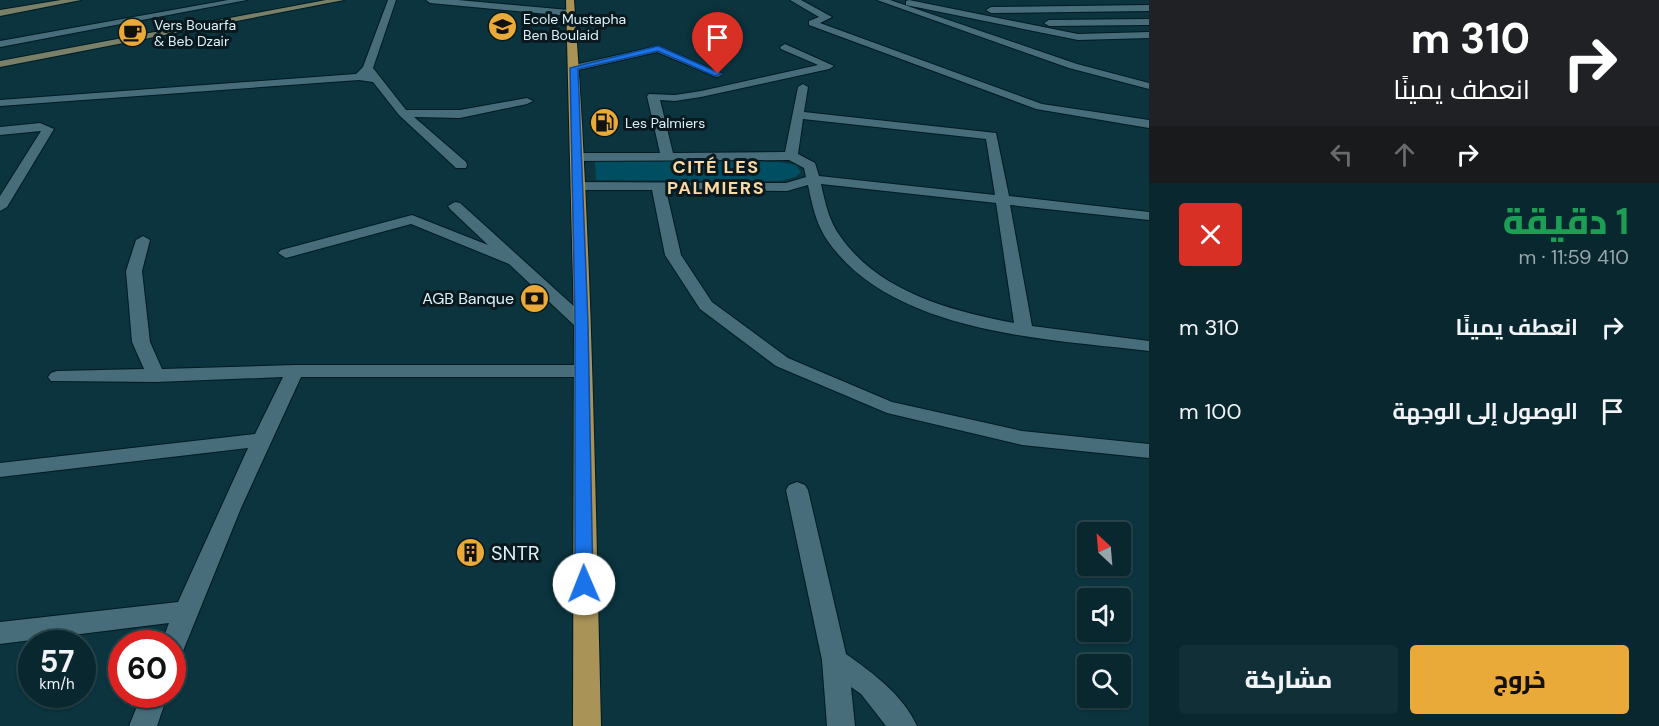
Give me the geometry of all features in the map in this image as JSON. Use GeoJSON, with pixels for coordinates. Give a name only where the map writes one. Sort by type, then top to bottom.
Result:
{"type":"FeatureCollection","features":[{"type":"Feature","properties":{"kind":"main road"},"geometry":{"type":"LineString","coordinates":[[569,7],[574,68],[582,323],[586,726]]}},
{"type":"Feature","properties":{"kind":"street"},"geometry":{"type":"LineString","coordinates":[[0,12],[14,0]]}},
{"type":"Feature","properties":{"kind":"street"},"geometry":{"type":"LineString","coordinates":[[0,12],[77,0]]}},
{"type":"Feature","properties":{"kind":"street"},"geometry":{"type":"LineString","coordinates":[[0,37],[205,0]]}},
{"type":"Feature","properties":{"kind":"street"},"geometry":{"type":"LineString","coordinates":[[0,44],[243,0]]}},
{"type":"Feature","properties":{"kind":"street"},"geometry":{"type":"LineString","coordinates":[[0,59],[158,32],[319,0]]}},
{"type":"Feature","properties":{"kind":"street"},"geometry":{"type":"LineString","coordinates":[[0,64],[340,0]]}},
{"type":"Feature","properties":{"kind":"street"},"geometry":{"type":"LineString","coordinates":[[363,72],[392,0]]}},
{"type":"Feature","properties":{"kind":"street"},"geometry":{"type":"LineString","coordinates":[[430,0],[569,7]]}},
{"type":"Feature","properties":{"kind":"street"},"geometry":{"type":"LineString","coordinates":[[794,0],[827,17],[812,23],[1040,107],[1149,124]]}},
{"type":"Feature","properties":{"kind":"street"},"geometry":{"type":"LineString","coordinates":[[880,0],[1073,66],[1149,86]]}},
{"type":"Feature","properties":{"kind":"street"},"geometry":{"type":"LineString","coordinates":[[893,0],[959,11],[1078,37],[1149,35]]}},
{"type":"Feature","properties":{"kind":"street"},"geometry":{"type":"LineString","coordinates":[[1013,0],[1047,23]]}},
{"type":"Feature","properties":{"kind":"street"},"geometry":{"type":"LineString","coordinates":[[1078,0],[1132,36]]}},
{"type":"Feature","properties":{"kind":"street"},"geometry":{"type":"LineString","coordinates":[[1141,0],[1149,6]]}},
{"type":"Feature","properties":{"kind":"street"},"geometry":{"type":"LineString","coordinates":[[959,11],[1149,6]]}},
{"type":"Feature","properties":{"kind":"street"},"geometry":{"type":"LineString","coordinates":[[1018,24],[1149,22]]}},
{"type":"Feature","properties":{"kind":"street"},"geometry":{"type":"LineString","coordinates":[[666,155],[653,96],[675,98],[701,94],[830,66],[785,47]]}},
{"type":"Feature","properties":{"kind":"street"},"geometry":{"type":"LineString","coordinates":[[574,68],[658,49],[718,74]]}},
{"type":"Feature","properties":{"kind":"street"},"geometry":{"type":"LineString","coordinates":[[0,103],[178,92],[363,72],[376,79],[403,113],[461,165]]}},
{"type":"Feature","properties":{"kind":"street"},"geometry":{"type":"LineString","coordinates":[[791,156],[803,87]]}},
{"type":"Feature","properties":{"kind":"street"},"geometry":{"type":"LineString","coordinates":[[403,113],[460,114],[527,101]]}},
{"type":"Feature","properties":{"kind":"street"},"geometry":{"type":"LineString","coordinates":[[798,115],[992,136],[1024,331]]}},
{"type":"Feature","properties":{"kind":"street"},"geometry":{"type":"LineString","coordinates":[[0,131],[48,129],[0,207]]}},
{"type":"Feature","properties":{"kind":"street"},"geometry":{"type":"LineString","coordinates":[[576,157],[791,156],[810,166],[819,212],[835,240],[859,269],[911,299],[960,317],[1024,331],[1149,346]]}},
{"type":"Feature","properties":{"kind":"street"},"geometry":{"type":"LineString","coordinates":[[577,186],[787,187],[813,179],[1149,216]]}},
{"type":"Feature","properties":{"kind":"street"},"geometry":{"type":"LineString","coordinates":[[658,186],[673,255],[706,305],[782,362],[887,407],[1022,438],[1149,451]]}},
{"type":"Feature","properties":{"kind":"street"},"geometry":{"type":"LineString","coordinates":[[455,206],[582,323]]}},
{"type":"Feature","properties":{"kind":"street"},"geometry":{"type":"LineString","coordinates":[[286,253],[412,219],[515,261]]}},
{"type":"Feature","properties":{"kind":"street"},"geometry":{"type":"LineString","coordinates":[[143,240],[134,271],[138,318],[141,342],[156,376]]}},
{"type":"Feature","properties":{"kind":"street"},"geometry":{"type":"LineString","coordinates":[[179,630],[261,440],[295,371]]}},
{"type":"Feature","properties":{"kind":"street"},"geometry":{"type":"LineString","coordinates":[[57,377],[295,371],[582,371]]}},
{"type":"Feature","properties":{"kind":"street"},"geometry":{"type":"LineString","coordinates":[[1,471],[261,440]]}},
{"type":"Feature","properties":{"kind":"street"},"geometry":{"type":"LineString","coordinates":[[797,490],[835,660],[842,726]]}},
{"type":"Feature","properties":{"kind":"street"},"geometry":{"type":"LineString","coordinates":[[0,633],[186,611]]}},
{"type":"Feature","properties":{"kind":"street"},"geometry":{"type":"LineString","coordinates":[[835,660],[870,686],[903,726]]}},
{"type":"Feature","properties":{"kind":"street"},"geometry":{"type":"LineString","coordinates":[[143,726],[150,708]]}},
{"type":"Feature","properties":{"kind":"shaded area"},"geometry":{"type":"Polygon","coordinates":[[[595,160],[779,162],[796,165],[801,172],[795,177],[780,181],[596,180],[595,160]]]}},
{"type":"Feature","properties":{"kind":"place","name":"Ecole Mustapha Ben Boulaid"},"geometry":{"type":"Point","coordinates":[502,27]}},
{"type":"Feature","properties":{"kind":"place","name":"Vers Bouarfa & Beb Dzair"},"geometry":{"type":"Point","coordinates":[133,33]}},
{"type":"Feature","properties":{"kind":"place","name":"Les Palmiers"},"geometry":{"type":"Point","coordinates":[604,123]}},
{"type":"Feature","properties":{"kind":"place","name":"AGB Banque"},"geometry":{"type":"Point","coordinates":[535,298]}},
{"type":"Feature","properties":{"kind":"place","name":"SNTR"},"geometry":{"type":"Point","coordinates":[470,553]}},
{"type":"Feature","properties":{"kind":"district","name":"CITÉ LES PALMIERS"},"geometry":{"type":"Point","coordinates":[716,177]}},
{"type":"Feature","properties":{"kind":"route"},"geometry":{"type":"LineString","coordinates":[[584,584],[582,323],[574,68],[658,49],[718,74]]}}]}
